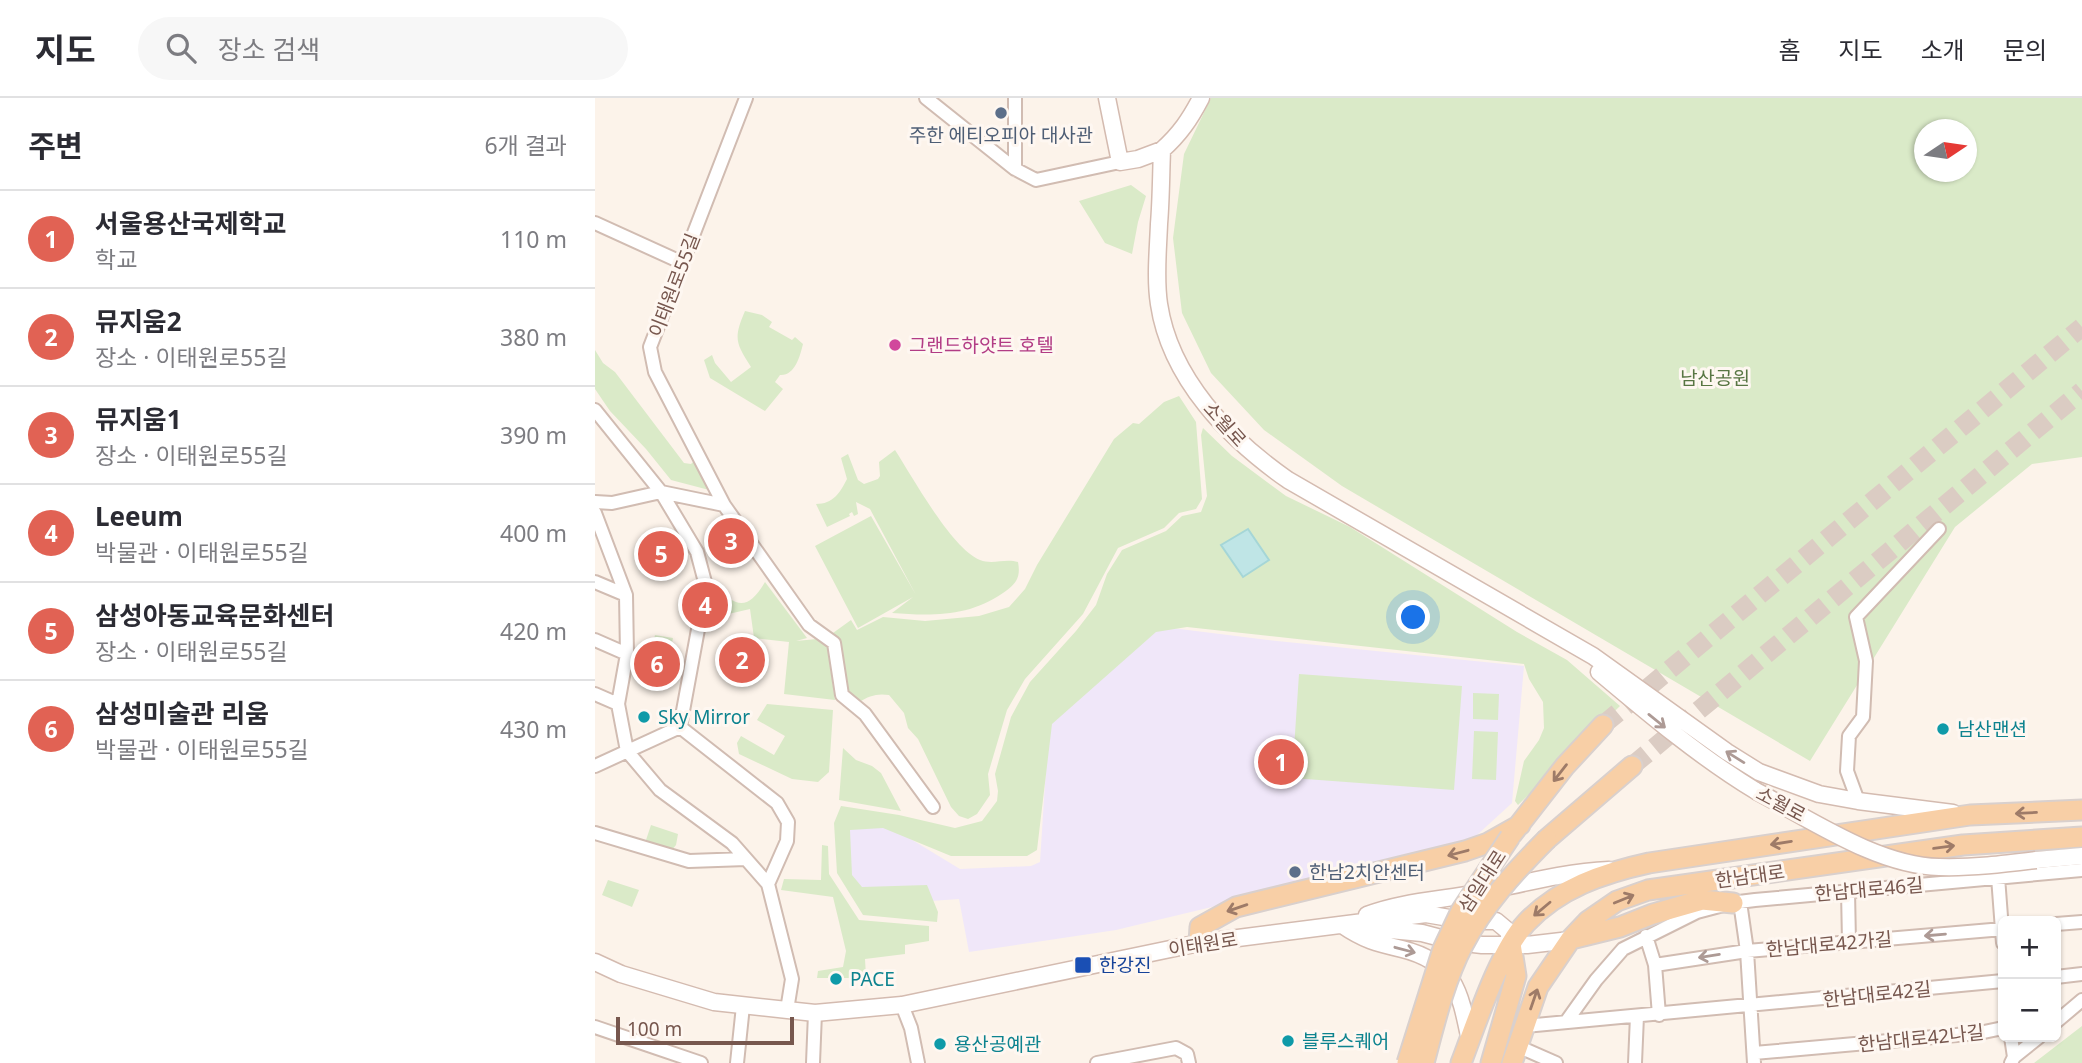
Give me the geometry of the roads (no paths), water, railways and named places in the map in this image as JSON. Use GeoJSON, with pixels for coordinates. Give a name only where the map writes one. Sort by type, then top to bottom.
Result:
{"type":"FeatureCollection","features":[{"type":"Feature","properties":{"kind":"main road"},"geometry":{"type":"LineString","coordinates":[[1107,98],[1120,162],[1139,159],[1162,150],[1188,123],[1201,98]]}},
{"type":"Feature","properties":{"kind":"main road","name":"소월로"},"geometry":{"type":"LineString","coordinates":[[1162,150],[1157,259],[1159,304],[1168,338],[1180,364],[1210,410],[1246,448],[1288,480],[1593,656],[1759,772],[1819,794],[1859,802],[1970,815]]}},
{"type":"Feature","properties":{"kind":"main road","name":"소월로"},"geometry":{"type":"LineString","coordinates":[[1527,618],[1722,770],[1853,842],[1909,863],[1938,867],[2082,856]]}},
{"type":"Feature","properties":{"kind":"main road","name":"삼일대로"},"geometry":{"type":"LineString","coordinates":[[1407,1063],[1443,948],[1461,911],[1515,831],[1565,766],[1603,725]]}},
{"type":"Feature","properties":{"kind":"main road","name":"삼일대로"},"geometry":{"type":"LineString","coordinates":[[1424,1063],[1434,1024],[1463,946],[1505,884],[1547,839],[1632,766]]}},
{"type":"Feature","properties":{"kind":"main road","name":"한남대로"},"geometry":{"type":"LineString","coordinates":[[1461,1063],[1511,944],[1525,924],[1569,889],[1620,869],[1970,815],[2082,810]]}},
{"type":"Feature","properties":{"kind":"main road"},"geometry":{"type":"LineString","coordinates":[[1199,943],[1200,928],[1236,907],[1465,851],[1515,831]]}},
{"type":"Feature","properties":{"kind":"main road","name":"한남대로"},"geometry":{"type":"LineString","coordinates":[[1515,1055],[1538,987],[1570,940],[1588,921],[1617,901],[1648,890],[1963,845],[2082,837]]}},
{"type":"Feature","properties":{"kind":"main road","name":"이태원로"},"geometry":{"type":"LineString","coordinates":[[1342,925],[1391,906],[1482,892],[1577,872],[1620,869]]}},
{"type":"Feature","properties":{"kind":"main road"},"geometry":{"type":"LineString","coordinates":[[1570,940],[1702,900],[1737,902]]}},
{"type":"Feature","properties":{"kind":"main road"},"geometry":{"type":"LineString","coordinates":[[1422,933],[1429,928],[1430,922],[1426,914]]}},
{"type":"Feature","properties":{"kind":"main road","name":"이태원로"},"geometry":{"type":"LineString","coordinates":[[595,962],[621,974],[715,1002],[815,1013],[902,1006],[1199,943],[1426,914],[1467,921],[1496,921],[1508,931],[1511,944]]}},
{"type":"Feature","properties":{"kind":"main road"},"geometry":{"type":"LineString","coordinates":[[1342,925],[1362,939],[1412,951],[1443,967],[1454,984],[1463,1007],[1470,1041]]}},
{"type":"Feature","properties":{"kind":"main road","name":"이태원로"},"geometry":{"type":"LineString","coordinates":[[1342,925],[1422,933],[1456,942],[1527,945],[1570,940]]}},
{"type":"Feature","properties":{"kind":"main road"},"geometry":{"type":"LineString","coordinates":[[1490,1063],[1516,976],[1511,944]]}},
{"type":"Feature","properties":{"kind":"street","name":"이태원로55길"},"geometry":{"type":"LineString","coordinates":[[746,98],[650,347],[655,372],[724,505],[809,625],[834,643],[842,695],[865,715],[933,807]]}},
{"type":"Feature","properties":{"kind":"street"},"geometry":{"type":"LineString","coordinates":[[926,98],[1015,169],[1036,180],[1120,162]]}},
{"type":"Feature","properties":{"kind":"street"},"geometry":{"type":"LineString","coordinates":[[1015,98],[1015,169]]}},
{"type":"Feature","properties":{"kind":"street"},"geometry":{"type":"LineString","coordinates":[[595,223],[683,263]]}},
{"type":"Feature","properties":{"kind":"street"},"geometry":{"type":"LineString","coordinates":[[595,410],[661,492],[697,552],[706,586],[680,727]]}},
{"type":"Feature","properties":{"kind":"street"},"geometry":{"type":"LineString","coordinates":[[595,502],[612,503],[661,492],[724,505]]}},
{"type":"Feature","properties":{"kind":"street"},"geometry":{"type":"LineString","coordinates":[[595,513],[626,595],[627,654],[618,704],[627,751],[660,790],[732,842],[768,884],[792,979],[787,1010]]}},
{"type":"Feature","properties":{"kind":"street"},"geometry":{"type":"LineString","coordinates":[[1859,802],[1847,771],[1849,736],[1863,717],[1866,661],[1856,617],[1939,530]]}},
{"type":"Feature","properties":{"kind":"street"},"geometry":{"type":"LineString","coordinates":[[595,582],[626,595]]}},
{"type":"Feature","properties":{"kind":"street"},"geometry":{"type":"LineString","coordinates":[[595,640],[627,654]]}},
{"type":"Feature","properties":{"kind":"street"},"geometry":{"type":"LineString","coordinates":[[595,694],[618,704]]}},
{"type":"Feature","properties":{"kind":"street"},"geometry":{"type":"LineString","coordinates":[[595,766],[680,727]]}},
{"type":"Feature","properties":{"kind":"street"},"geometry":{"type":"LineString","coordinates":[[680,727],[777,803],[788,822],[787,841],[768,884]]}},
{"type":"Feature","properties":{"kind":"street"},"geometry":{"type":"LineString","coordinates":[[595,833],[689,861],[746,859]]}},
{"type":"Feature","properties":{"kind":"street","name":"한남대로46길"},"geometry":{"type":"LineString","coordinates":[[1566,1022],[1596,980],[1623,949],[1697,912],[1737,902],[2082,870]]}},
{"type":"Feature","properties":{"kind":"street"},"geometry":{"type":"LineString","coordinates":[[1998,877],[2002,916]]}},
{"type":"Feature","properties":{"kind":"street"},"geometry":{"type":"LineString","coordinates":[[1848,891],[1849,942]]}},
{"type":"Feature","properties":{"kind":"street"},"geometry":{"type":"LineString","coordinates":[[1737,902],[1747,951],[1754,1058]]}},
{"type":"Feature","properties":{"kind":"street"},"geometry":{"type":"LineString","coordinates":[[2061,924],[2082,922]]}},
{"type":"Feature","properties":{"kind":"street","name":"한남대로42가길"},"geometry":{"type":"LineString","coordinates":[[1655,965],[1747,951],[1998,929]]}},
{"type":"Feature","properties":{"kind":"street"},"geometry":{"type":"LineString","coordinates":[[1646,936],[1655,965],[1659,1015]]}},
{"type":"Feature","properties":{"kind":"street"},"geometry":{"type":"LineString","coordinates":[[2061,976],[2082,974]]}},
{"type":"Feature","properties":{"kind":"street","name":"한남대로42길"},"geometry":{"type":"LineString","coordinates":[[1525,1026],[1998,981]]}},
{"type":"Feature","properties":{"kind":"street"},"geometry":{"type":"LineString","coordinates":[[2061,1019],[2082,1000]]}},
{"type":"Feature","properties":{"kind":"street"},"geometry":{"type":"LineString","coordinates":[[737,1063],[743,1006]]}},
{"type":"Feature","properties":{"kind":"street"},"geometry":{"type":"LineString","coordinates":[[902,1006],[911,1028],[918,1063]]}},
{"type":"Feature","properties":{"kind":"street"},"geometry":{"type":"LineString","coordinates":[[813,1063],[815,1013]]}},
{"type":"Feature","properties":{"kind":"street"},"geometry":{"type":"LineString","coordinates":[[1635,1063],[1637,1016]]}},
{"type":"Feature","properties":{"kind":"street"},"geometry":{"type":"LineString","coordinates":[[595,1027],[701,1063]]}},
{"type":"Feature","properties":{"kind":"street","name":"한남대로42나길"},"geometry":{"type":"LineString","coordinates":[[1754,1058],[1998,1029]]}},
{"type":"Feature","properties":{"kind":"street"},"geometry":{"type":"LineString","coordinates":[[2011,1042],[2013,1060]]}},
{"type":"Feature","properties":{"kind":"street"},"geometry":{"type":"LineString","coordinates":[[2013,1060],[2033,1042]]}},
{"type":"Feature","properties":{"kind":"street"},"geometry":{"type":"LineString","coordinates":[[1097,1063],[1177,1048],[1188,1054],[1189,1063]]}},
{"type":"Feature","properties":{"kind":"street"},"geometry":{"type":"LineString","coordinates":[[1515,1055],[1556,1063]]}},
{"type":"Feature","properties":{"kind":"water"},"geometry":{"type":"Polygon","coordinates":[[[1248,529],[1269,560],[1243,577],[1221,545],[1248,529]]]}},
{"type":"Feature","properties":{"kind":"tunnel"},"geometry":{"type":"LineString","coordinates":[[1603,725],[2082,327]]}},
{"type":"Feature","properties":{"kind":"tunnel"},"geometry":{"type":"LineString","coordinates":[[1632,766],[2082,391]]}},
{"type":"Feature","properties":{"kind":"place","name":"주한 에티오피아 대사관"},"geometry":{"type":"Point","coordinates":[1001,113]}},
{"type":"Feature","properties":{"kind":"place","name":"그랜드하얏트 호텔"},"geometry":{"type":"Point","coordinates":[895,345]}},
{"type":"Feature","properties":{"kind":"place","name":"뮤지움1"},"geometry":{"type":"Point","coordinates":[731,541]}},
{"type":"Feature","properties":{"kind":"place","name":"삼성아동교육문화센터"},"geometry":{"type":"Point","coordinates":[661,554]}},
{"type":"Feature","properties":{"kind":"place","name":"Leeum"},"geometry":{"type":"Point","coordinates":[705,605]}},
{"type":"Feature","properties":{"kind":"place","name":"뮤지움2"},"geometry":{"type":"Point","coordinates":[742,660]}},
{"type":"Feature","properties":{"kind":"place","name":"삼성미술관 리움"},"geometry":{"type":"Point","coordinates":[657,664]}},
{"type":"Feature","properties":{"kind":"place","name":"Sky Mirror"},"geometry":{"type":"Point","coordinates":[644,717]}},
{"type":"Feature","properties":{"kind":"place","name":"남산맨션"},"geometry":{"type":"Point","coordinates":[1943,729]}},
{"type":"Feature","properties":{"kind":"place","name":"서울용산국제학교"},"geometry":{"type":"Point","coordinates":[1281,762]}},
{"type":"Feature","properties":{"kind":"place","name":"한남2치안센터"},"geometry":{"type":"Point","coordinates":[1295,872]}},
{"type":"Feature","properties":{"kind":"place","name":"한강진"},"geometry":{"type":"Point","coordinates":[1083,965]}},
{"type":"Feature","properties":{"kind":"place","name":"PACE"},"geometry":{"type":"Point","coordinates":[836,979]}},
{"type":"Feature","properties":{"kind":"place","name":"블루스퀘어"},"geometry":{"type":"Point","coordinates":[1288,1041]}},
{"type":"Feature","properties":{"kind":"place","name":"용산공예관"},"geometry":{"type":"Point","coordinates":[940,1044]}},
{"type":"Feature","properties":{"kind":"park label","name":"남산공원"},"geometry":{"type":"Point","coordinates":[1715,378]}}]}
